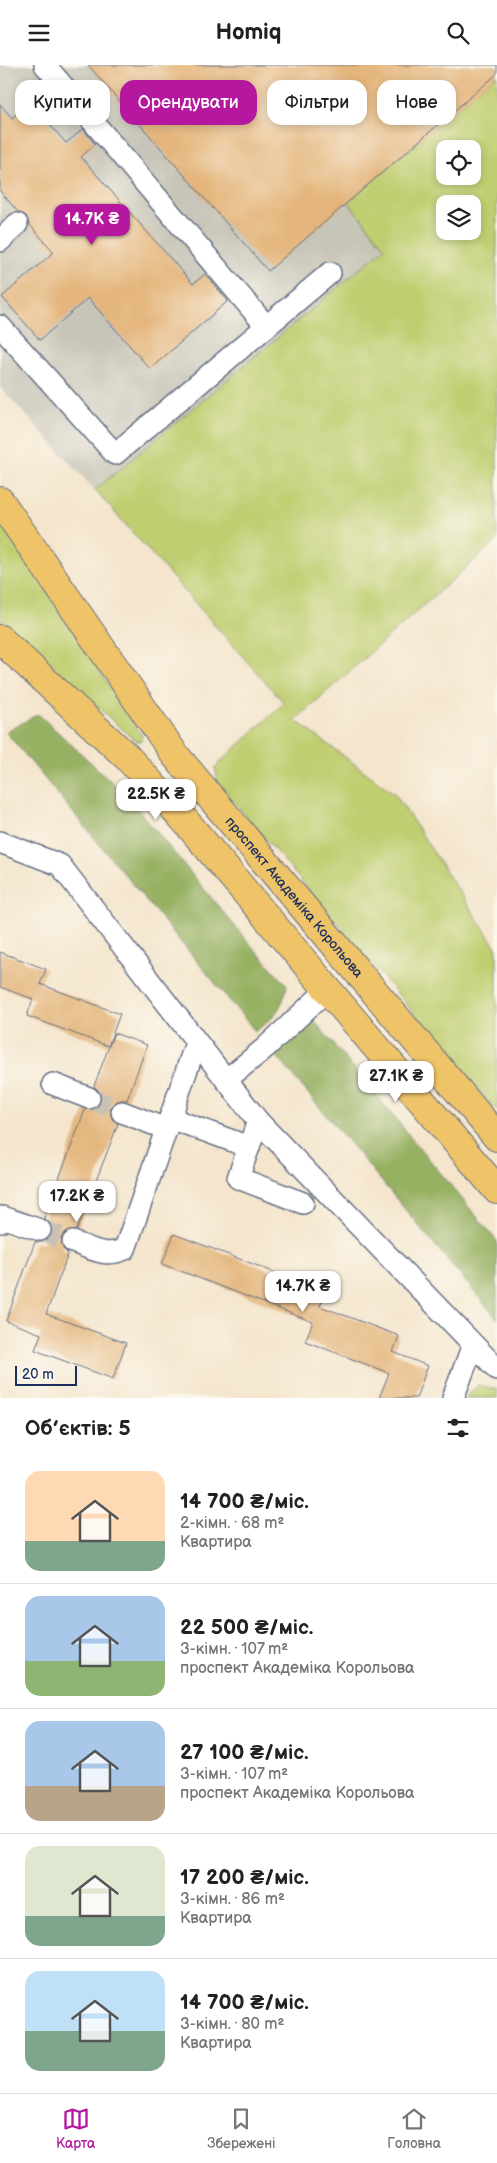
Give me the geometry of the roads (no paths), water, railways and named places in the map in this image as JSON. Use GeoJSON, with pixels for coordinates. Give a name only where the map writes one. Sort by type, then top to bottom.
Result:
{"type":"FeatureCollection","features":[{"type":"Feature","properties":{"kind":"main road","name":"проспект Академіка Корольова"},"geometry":{"type":"LineString","coordinates":[[0,501],[175,755],[497,1137]]}},
{"type":"Feature","properties":{"kind":"main road"},"geometry":{"type":"LineString","coordinates":[[0,639],[128,757],[187,823],[497,1190]]}},
{"type":"Feature","properties":{"kind":"lane"},"geometry":{"type":"LineString","coordinates":[[45,65],[266,326]]}},
{"type":"Feature","properties":{"kind":"lane"},"geometry":{"type":"LineString","coordinates":[[0,241],[18,224]]}},
{"type":"Feature","properties":{"kind":"lane"},"geometry":{"type":"LineString","coordinates":[[0,326],[115,454],[330,273]]}},
{"type":"Feature","properties":{"kind":"lane"},"geometry":{"type":"LineString","coordinates":[[0,842],[60,865],[258,1121],[497,1369]]}},
{"type":"Feature","properties":{"kind":"lane"},"geometry":{"type":"LineString","coordinates":[[226,1080],[328,989]]}},
{"type":"Feature","properties":{"kind":"lane"},"geometry":{"type":"LineString","coordinates":[[73,1242],[105,1253],[115,1254],[125,1249],[196,1043]]}},
{"type":"Feature","properties":{"kind":"lane"},"geometry":{"type":"LineString","coordinates":[[53,1084],[89,1099]]}},
{"type":"Feature","properties":{"kind":"lane"},"geometry":{"type":"LineString","coordinates":[[122,1112],[168,1123],[250,1147]]}},
{"type":"Feature","properties":{"kind":"lane"},"geometry":{"type":"LineString","coordinates":[[258,1121],[238,1178],[303,1203]]}},
{"type":"Feature","properties":{"kind":"lane"},"geometry":{"type":"LineString","coordinates":[[0,1221],[2,1217],[40,1231]]}},
{"type":"Feature","properties":{"kind":"lane"},"geometry":{"type":"LineString","coordinates":[[453,1398],[474,1345]]}},
{"type":"Feature","properties":{"kind":"tunnel"},"geometry":{"type":"LineString","coordinates":[[89,1098],[122,1112]]}},
{"type":"Feature","properties":{"kind":"tunnel"},"geometry":{"type":"LineString","coordinates":[[40,1230],[73,1242]]}}]}
